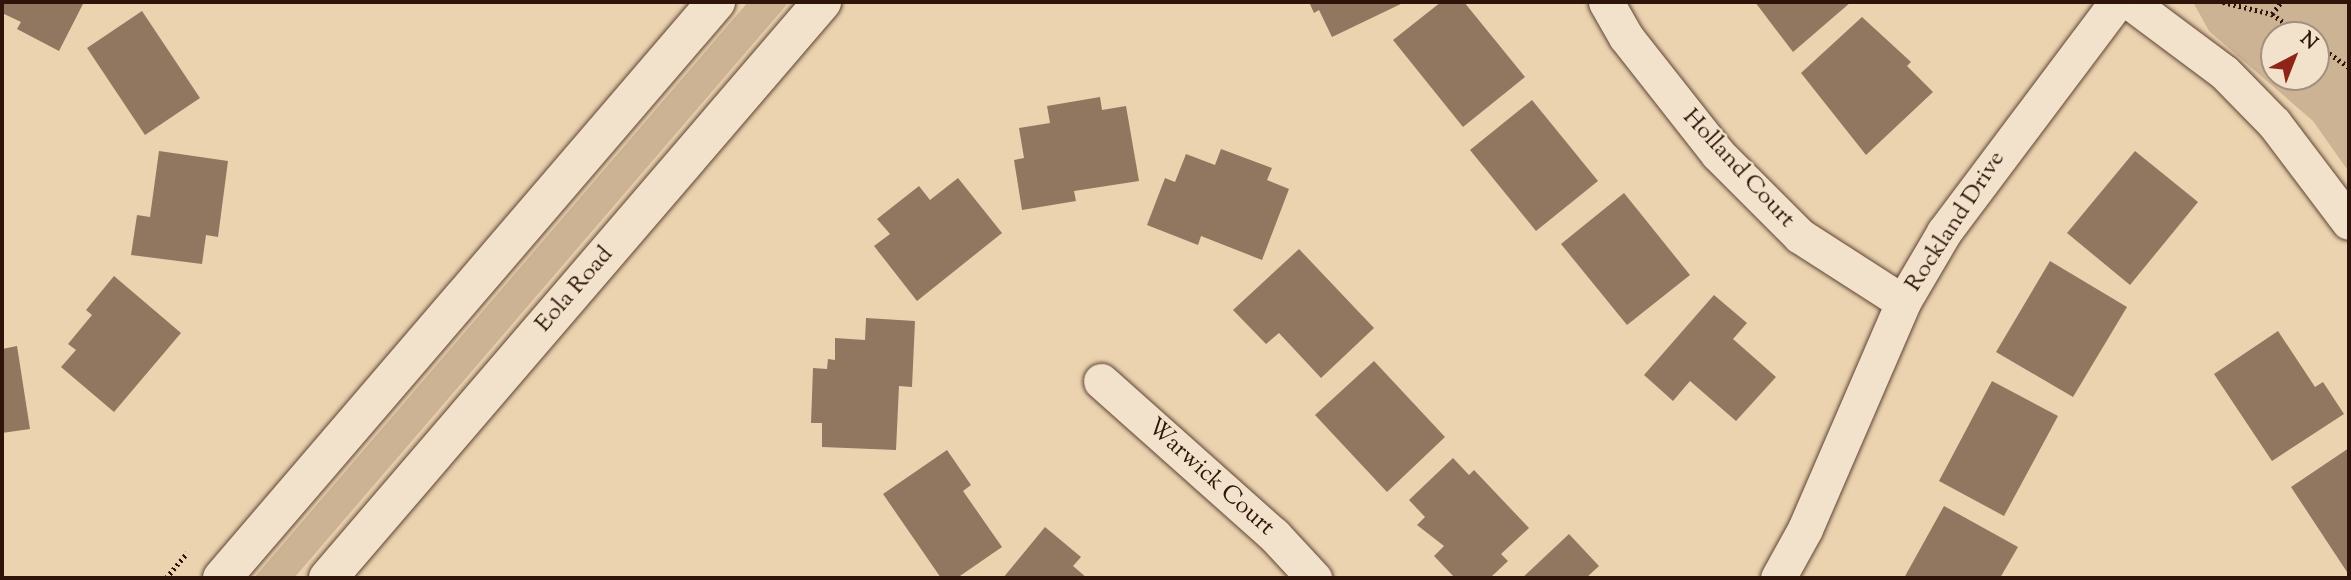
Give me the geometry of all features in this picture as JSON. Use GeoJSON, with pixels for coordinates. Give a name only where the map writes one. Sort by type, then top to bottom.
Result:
{"type":"FeatureCollection","features":[{"type":"Feature","properties":{"kind":"street"},"geometry":{"type":"LineString","coordinates":[[222,578],[716,2]]}},
{"type":"Feature","properties":{"kind":"street","name":"Eola Road"},"geometry":{"type":"LineString","coordinates":[[328,578],[822,2]]}},
{"type":"Feature","properties":{"kind":"street","name":"Holland Court"},"geometry":{"type":"LineString","coordinates":[[1606,2],[1626,37],[1718,154],[1800,236],[1903,302]]}},
{"type":"Feature","properties":{"kind":"street","name":"Rockland Drive"},"geometry":{"type":"LineString","coordinates":[[1778,578],[1805,529],[1903,302],[1944,232],[2117,2]]}},
{"type":"Feature","properties":{"kind":"street"},"geometry":{"type":"LineString","coordinates":[[2130,2],[2232,80],[2274,123],[2349,222]]}},
{"type":"Feature","properties":{"kind":"street","name":"Warwick Court"},"geometry":{"type":"LineString","coordinates":[[1101,381],[1274,535],[1314,578]]}},
{"type":"Feature","properties":{"kind":"path"},"geometry":{"type":"LineString","coordinates":[[2222,2],[2272,14],[2282,21]]}},
{"type":"Feature","properties":{"kind":"path"},"geometry":{"type":"LineString","coordinates":[[2272,14],[2281,2]]}},
{"type":"Feature","properties":{"kind":"path"},"geometry":{"type":"LineString","coordinates":[[2330,54],[2349,67]]}},
{"type":"Feature","properties":{"kind":"shaded area"},"geometry":{"type":"Polygon","coordinates":[[[748,2],[789,2],[294,578],[254,578],[748,2]]]}},
{"type":"Feature","properties":{"kind":"shaded area"},"geometry":{"type":"Polygon","coordinates":[[[2193,2],[2349,2],[2349,172],[2313,121],[2278,91],[2330,91],[2330,21],[2260,21],[2260,75],[2209,31],[2193,2]]]}},
{"type":"Feature","properties":{"kind":"building"},"geometry":{"type":"Polygon","coordinates":[[[2,2],[84,2],[59,51],[17,29],[21,22],[2,13],[2,2]]]}},
{"type":"Feature","properties":{"kind":"building"},"geometry":{"type":"Polygon","coordinates":[[[1309,2],[1405,2],[1332,37],[1319,10],[1314,13],[1309,2]]]}},
{"type":"Feature","properties":{"kind":"building"},"geometry":{"type":"Polygon","coordinates":[[[1441,2],[1464,2],[1525,77],[1463,127],[1393,40],[1441,2]]]}},
{"type":"Feature","properties":{"kind":"building"},"geometry":{"type":"Polygon","coordinates":[[[1755,2],[1851,2],[1793,52],[1755,2]]]}},
{"type":"Feature","properties":{"kind":"building"},"geometry":{"type":"Polygon","coordinates":[[[142,11],[200,98],[145,135],[87,48],[142,11]]]}},
{"type":"Feature","properties":{"kind":"building"},"geometry":{"type":"Polygon","coordinates":[[[1862,17],[1911,62],[1907,66],[1933,92],[1866,155],[1801,73],[1862,17]]]}},
{"type":"Feature","properties":{"kind":"building"},"geometry":{"type":"Polygon","coordinates":[[[1100,97],[1102,110],[1126,106],[1139,181],[1074,191],[1076,201],[1022,210],[1014,160],[1024,158],[1019,128],[1050,123],[1047,106],[1100,97]]]}},
{"type":"Feature","properties":{"kind":"building"},"geometry":{"type":"Polygon","coordinates":[[[1532,100],[1598,181],[1536,231],[1470,150],[1532,100]]]}},
{"type":"Feature","properties":{"kind":"building"},"geometry":{"type":"Polygon","coordinates":[[[1221,149],[1272,168],[1267,180],[1289,189],[1262,260],[1201,236],[1198,245],[1147,225],[1165,178],[1175,182],[1186,154],[1215,165],[1221,149]]]}},
{"type":"Feature","properties":{"kind":"building"},"geometry":{"type":"Polygon","coordinates":[[[159,151],[228,161],[218,237],[206,235],[202,264],[131,255],[137,215],[150,217],[159,151]]]}},
{"type":"Feature","properties":{"kind":"building"},"geometry":{"type":"Polygon","coordinates":[[[2135,151],[2198,202],[2130,285],[2067,233],[2135,151]]]}},
{"type":"Feature","properties":{"kind":"building"},"geometry":{"type":"Polygon","coordinates":[[[958,178],[1002,233],[917,301],[874,246],[890,234],[877,219],[919,186],[930,200],[958,178]]]}},
{"type":"Feature","properties":{"kind":"building"},"geometry":{"type":"Polygon","coordinates":[[[1624,193],[1690,275],[1627,325],[1561,244],[1624,193]]]}},
{"type":"Feature","properties":{"kind":"building"},"geometry":{"type":"Polygon","coordinates":[[[1299,249],[1374,328],[1321,378],[1279,333],[1266,344],[1233,310],[1299,249]]]}},
{"type":"Feature","properties":{"kind":"building"},"geometry":{"type":"Polygon","coordinates":[[[2050,261],[2127,307],[2073,397],[1996,352],[2050,261]]]}},
{"type":"Feature","properties":{"kind":"building"},"geometry":{"type":"Polygon","coordinates":[[[114,276],[181,333],[114,412],[61,367],[76,350],[68,344],[92,315],[86,310],[114,276]]]}},
{"type":"Feature","properties":{"kind":"building"},"geometry":{"type":"Polygon","coordinates":[[[1714,295],[1747,323],[1733,339],[1776,377],[1736,421],[1690,381],[1673,401],[1644,375],[1714,295]]]}},
{"type":"Feature","properties":{"kind":"building"},"geometry":{"type":"Polygon","coordinates":[[[866,318],[915,321],[912,387],[899,386],[896,450],[822,447],[822,423],[811,423],[813,368],[827,369],[828,359],[835,360],[835,338],[865,340],[866,318]]]}},
{"type":"Feature","properties":{"kind":"building"},"geometry":{"type":"Polygon","coordinates":[[[2278,331],[2315,387],[2323,382],[2344,414],[2272,461],[2214,374],[2278,331]]]}},
{"type":"Feature","properties":{"kind":"building"},"geometry":{"type":"Polygon","coordinates":[[[17,346],[30,429],[2,433],[2,349],[17,346]]]}},
{"type":"Feature","properties":{"kind":"building"},"geometry":{"type":"Polygon","coordinates":[[[1374,361],[1445,437],[1387,492],[1315,415],[1374,361]]]}},
{"type":"Feature","properties":{"kind":"building"},"geometry":{"type":"Polygon","coordinates":[[[1992,381],[2058,416],[2004,516],[1939,481],[1992,381]]]}},
{"type":"Feature","properties":{"kind":"building"},"geometry":{"type":"Polygon","coordinates":[[[2349,448],[2349,575],[2291,487],[2349,448]]]}},
{"type":"Feature","properties":{"kind":"building"},"geometry":{"type":"Polygon","coordinates":[[[947,450],[971,485],[963,491],[1002,547],[957,578],[941,578],[883,494],[947,450]]]}},
{"type":"Feature","properties":{"kind":"building"},"geometry":{"type":"Polygon","coordinates":[[[1453,458],[1469,475],[1474,470],[1529,528],[1501,554],[1508,561],[1490,578],[1455,578],[1434,556],[1444,546],[1417,525],[1425,517],[1409,500],[1453,458]]]}},
{"type":"Feature","properties":{"kind":"building"},"geometry":{"type":"Polygon","coordinates":[[[1944,506],[2018,547],[2000,578],[1904,578],[1944,506]]]}},
{"type":"Feature","properties":{"kind":"building"},"geometry":{"type":"Polygon","coordinates":[[[1045,527],[1081,557],[1073,566],[1087,578],[1003,578],[1045,527]]]}},
{"type":"Feature","properties":{"kind":"building"},"geometry":{"type":"Polygon","coordinates":[[[1569,534],[1599,566],[1586,578],[1522,578],[1569,534]]]}}]}
